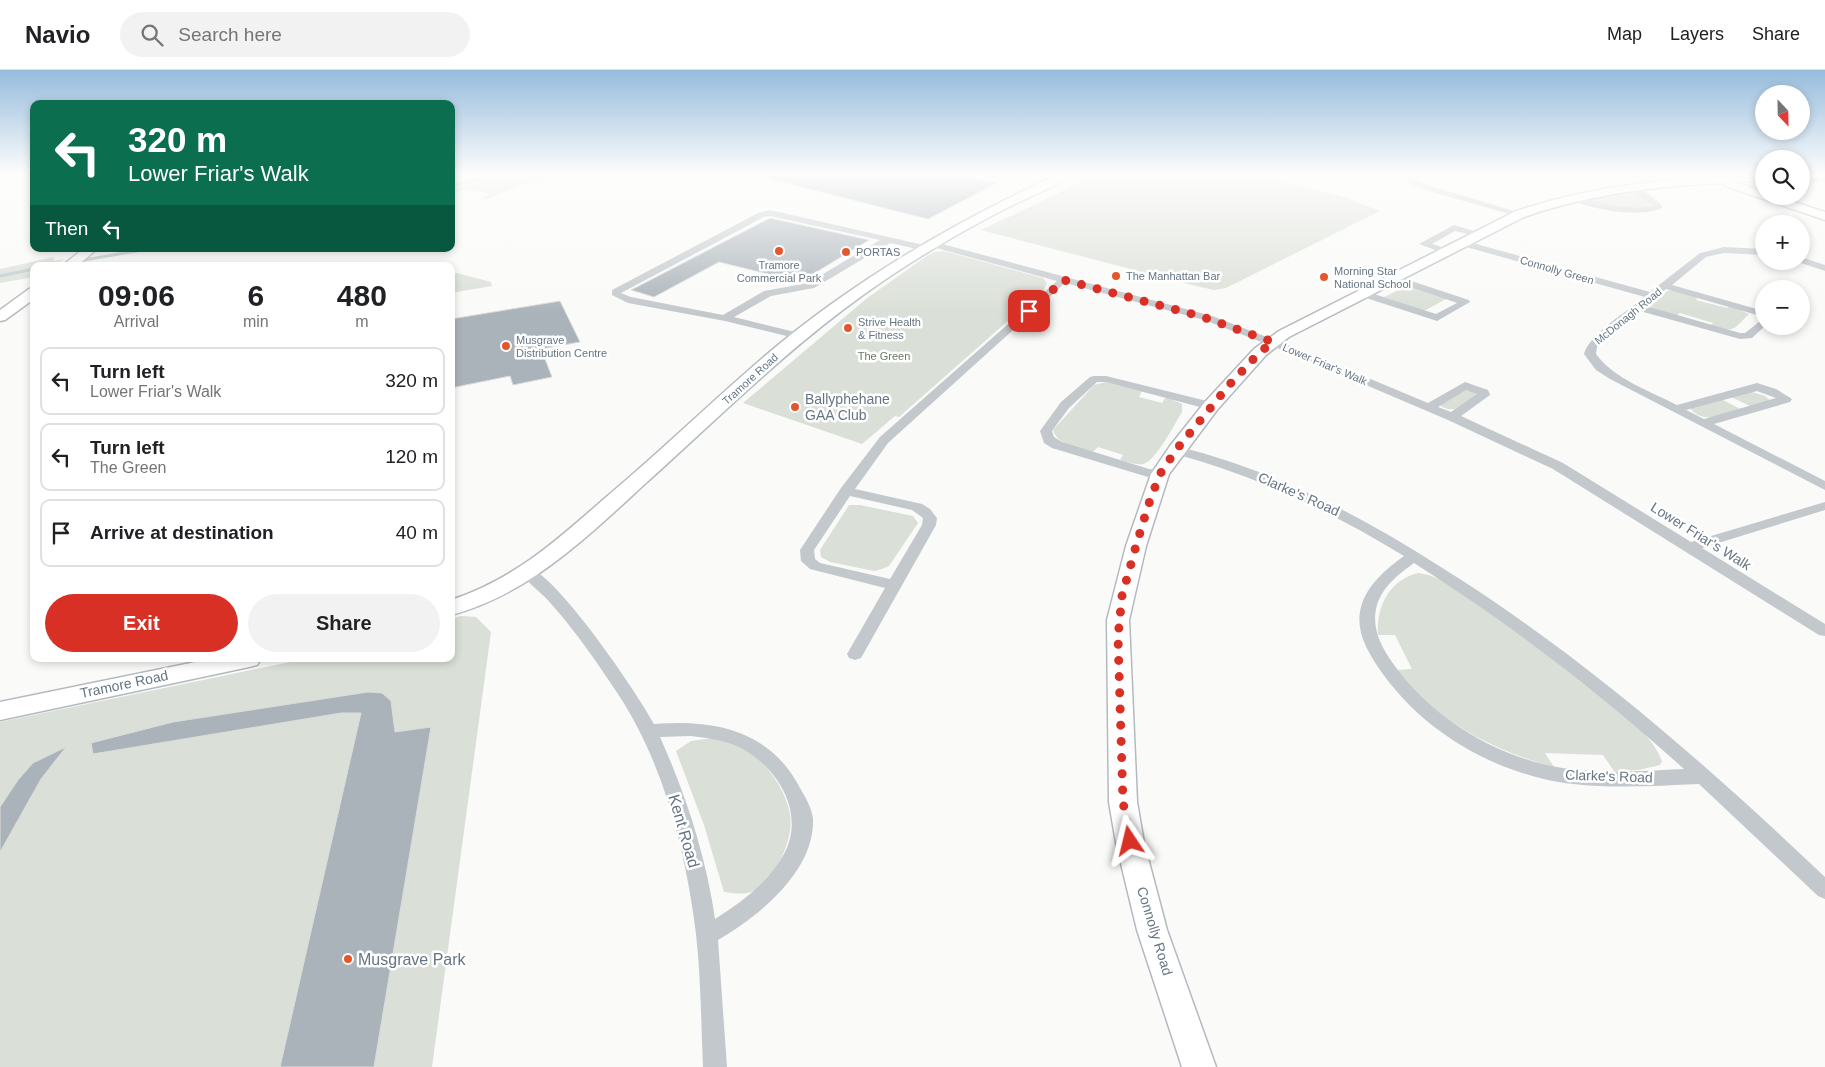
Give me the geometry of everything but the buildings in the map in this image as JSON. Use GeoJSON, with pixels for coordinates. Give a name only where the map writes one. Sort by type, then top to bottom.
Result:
{"type":"FeatureCollection","features":[{"type":"Feature","properties":{"kind":"street","name":"Lower Friar's Walk"},"geometry":{"type":"LineString","coordinates":[[725,318],[628,300],[617,295],[616,292],[751,221]]}},
{"type":"Feature","properties":{"kind":"street","name":"Lower Friar's Walk"},"geometry":{"type":"LineString","coordinates":[[804,221],[928,246],[1064,280],[1200,316],[1273,342],[1452,417],[1558,466],[1825,631]]}},
{"type":"Feature","properties":{"kind":"street","name":"Tramore Road"},"geometry":{"type":"LineString","coordinates":[[455,607],[481,598],[529,573],[584,528],[688,436],[747,380],[799,336],[835,308],[928,246],[974,221]]}},
{"type":"Feature","properties":{"kind":"street","name":"Connolly Road"},"geometry":{"type":"LineString","coordinates":[[1199,1067],[1152,930],[1130,843],[1123,802],[1118,620],[1148,506],[1160,474],[1176,450],[1211,406],[1260,352],[1284,334],[1361,293],[1507,221]]}},
{"type":"Feature","properties":{"kind":"street"},"geometry":{"type":"LineString","coordinates":[[725,318],[768,293],[811,286],[889,239]]}},
{"type":"Feature","properties":{"kind":"street","name":"Connolly Green"},"geometry":{"type":"LineString","coordinates":[[1463,243],[1652,296]]}},
{"type":"Feature","properties":{"kind":"street","name":"McDonagh Road"},"geometry":{"type":"LineString","coordinates":[[1755,251],[1730,250],[1707,253],[1592,346],[1590,354],[1596,364],[1605,372],[1825,486]]}},
{"type":"Feature","properties":{"kind":"street"},"geometry":{"type":"LineString","coordinates":[[74,262],[88,252]]}},
{"type":"Feature","properties":{"kind":"street"},"geometry":{"type":"LineString","coordinates":[[1810,263],[1825,268]]}},
{"type":"Feature","properties":{"kind":"street"},"geometry":{"type":"LineString","coordinates":[[1361,293],[1437,318],[1465,302],[1393,278]]}},
{"type":"Feature","properties":{"kind":"street"},"geometry":{"type":"LineString","coordinates":[[893,585],[815,566],[808,561],[807,550],[846,491],[884,440],[1064,280]]}},
{"type":"Feature","properties":{"kind":"street"},"geometry":{"type":"LineString","coordinates":[[1665,286],[1755,311]]}},
{"type":"Feature","properties":{"kind":"street"},"geometry":{"type":"LineString","coordinates":[[0,317],[30,295]]}},
{"type":"Feature","properties":{"kind":"street"},"geometry":{"type":"LineString","coordinates":[[1639,307],[1740,336],[1748,336],[1755,329]]}},
{"type":"Feature","properties":{"kind":"street"},"geometry":{"type":"LineString","coordinates":[[725,318],[799,336]]}},
{"type":"Feature","properties":{"kind":"street"},"geometry":{"type":"LineString","coordinates":[[1160,474],[1148,473],[1057,445],[1049,441],[1046,431],[1065,405],[1094,379],[1106,379],[1211,406]]}},
{"type":"Feature","properties":{"kind":"street"},"geometry":{"type":"LineString","coordinates":[[1429,407],[1465,386],[1484,393],[1484,395],[1452,417]]}},
{"type":"Feature","properties":{"kind":"street"},"geometry":{"type":"LineString","coordinates":[[1675,409],[1757,387],[1772,391],[1786,399],[1703,423]]}},
{"type":"Feature","properties":{"kind":"street"},"geometry":{"type":"LineString","coordinates":[[1723,396],[1751,409]]}},
{"type":"Feature","properties":{"kind":"street","name":"Clarke's Road"},"geometry":{"type":"LineString","coordinates":[[1176,450],[1228,464],[1290,488],[1340,512],[1468,589],[1550,648],[1636,718],[1703,776],[1825,890]]}},
{"type":"Feature","properties":{"kind":"street"},"geometry":{"type":"LineString","coordinates":[[846,491],[917,508],[925,512],[930,518],[929,525],[855,654]]}},
{"type":"Feature","properties":{"kind":"street"},"geometry":{"type":"LineString","coordinates":[[1690,547],[1825,506]]}},
{"type":"Feature","properties":{"kind":"street","name":"Clarke's Road"},"geometry":{"type":"LineString","coordinates":[[1414,556],[1393,571],[1377,591],[1368,608],[1368,629],[1377,653],[1393,678],[1438,721],[1489,750],[1546,771],[1567,776],[1613,779],[1703,776]]}},
{"type":"Feature","properties":{"kind":"street","name":"Kent Road"},"geometry":{"type":"LineString","coordinates":[[529,573],[540,582],[582,631],[624,690],[649,731],[673,792],[688,837],[699,884],[707,935],[715,1067]]}},
{"type":"Feature","properties":{"kind":"street","name":"Tramore Road"},"geometry":{"type":"LineString","coordinates":[[0,711],[235,662]]}},
{"type":"Feature","properties":{"kind":"street"},"geometry":{"type":"LineString","coordinates":[[649,731],[694,729],[729,734],[745,741],[767,756],[785,776],[801,811],[803,820],[798,844],[783,873],[738,916],[707,935]]}},
{"type":"Feature","properties":{"kind":"green space"},"geometry":{"type":"Polygon","coordinates":[[[1001,221],[1361,221],[1226,288],[1214,290],[981,230],[1001,221]]]}},
{"type":"Feature","properties":{"kind":"green space","name":"The Green"},"geometry":{"type":"Polygon","coordinates":[[[944,251],[1043,278],[1047,283],[1044,289],[899,417],[895,416],[862,444],[743,403],[866,299],[928,255],[944,251]]]}},
{"type":"Feature","properties":{"kind":"green space"},"geometry":{"type":"Polygon","coordinates":[[[54,257],[54,261],[64,259],[60,262],[32,262],[54,257]]]}},
{"type":"Feature","properties":{"kind":"green space"},"geometry":{"type":"Polygon","coordinates":[[[30,262],[30,278],[0,283],[0,269],[30,262]]]}},
{"type":"Feature","properties":{"kind":"green space"},"geometry":{"type":"Polygon","coordinates":[[[455,274],[491,282],[492,286],[455,292],[455,274]]]}},
{"type":"Feature","properties":{"kind":"green space"},"geometry":{"type":"Polygon","coordinates":[[[1409,285],[1448,298],[1424,311],[1384,297],[1409,285]]]}},
{"type":"Feature","properties":{"kind":"green space"},"geometry":{"type":"Polygon","coordinates":[[[1673,290],[1698,297],[1696,300],[1727,308],[1730,306],[1749,314],[1736,327],[1724,329],[1710,326],[1713,323],[1680,313],[1676,316],[1650,307],[1667,291],[1673,290]]]}},
{"type":"Feature","properties":{"kind":"green space"},"geometry":{"type":"Polygon","coordinates":[[[1106,382],[1142,391],[1139,397],[1162,403],[1166,397],[1182,404],[1182,412],[1164,442],[1153,456],[1143,464],[1134,464],[1120,460],[1123,455],[1098,447],[1093,452],[1070,446],[1060,440],[1053,430],[1094,385],[1106,382]]]}},
{"type":"Feature","properties":{"kind":"green space"},"geometry":{"type":"Polygon","coordinates":[[[1465,389],[1477,393],[1464,405],[1455,409],[1441,406],[1440,404],[1465,389]]]}},
{"type":"Feature","properties":{"kind":"green space"},"geometry":{"type":"Polygon","coordinates":[[[1752,392],[1765,396],[1771,401],[1752,407],[1731,397],[1752,392]]]}},
{"type":"Feature","properties":{"kind":"green space"},"geometry":{"type":"Polygon","coordinates":[[[1721,399],[1742,410],[1722,416],[1708,417],[1695,413],[1690,408],[1721,399]]]}},
{"type":"Feature","properties":{"kind":"green space"},"geometry":{"type":"Polygon","coordinates":[[[849,505],[860,505],[913,516],[918,523],[889,566],[874,571],[830,562],[821,557],[820,550],[849,505]]]}},
{"type":"Feature","properties":{"kind":"green space"},"geometry":{"type":"Polygon","coordinates":[[[1418,573],[1443,581],[1531,643],[1616,707],[1648,738],[1662,761],[1660,765],[1639,770],[1614,771],[1603,755],[1545,753],[1554,767],[1521,757],[1489,743],[1444,717],[1430,706],[1396,670],[1412,669],[1395,635],[1378,635],[1379,614],[1386,596],[1399,582],[1418,573]]]}},
{"type":"Feature","properties":{"kind":"green space"},"geometry":{"type":"Polygon","coordinates":[[[461,616],[476,617],[491,632],[432,1067],[0,1067],[0,722],[290,662],[455,662],[455,618],[461,616]]]}},
{"type":"Feature","properties":{"kind":"green space"},"geometry":{"type":"Polygon","coordinates":[[[713,738],[742,747],[754,755],[774,777],[788,804],[791,824],[786,847],[781,859],[768,880],[748,893],[724,892],[704,825],[676,751],[691,741],[713,738]]]}},
{"type":"Feature","properties":{"kind":"waterway"},"geometry":{"type":"LineString","coordinates":[[72,262],[131,252]]}},
{"type":"Feature","properties":{"kind":"waterway"},"geometry":{"type":"LineString","coordinates":[[0,276],[30,270]]}},
{"type":"Feature","properties":{"kind":"place","name":"Tramore Commercial Park"},"geometry":{"type":"Point","coordinates":[779,251]}},
{"type":"Feature","properties":{"kind":"place","name":"PORTAS"},"geometry":{"type":"Point","coordinates":[846,252]}},
{"type":"Feature","properties":{"kind":"place","name":"The Manhattan Bar"},"geometry":{"type":"Point","coordinates":[1116,276]}},
{"type":"Feature","properties":{"kind":"place","name":"Morning Star National School"},"geometry":{"type":"Point","coordinates":[1324,277]}},
{"type":"Feature","properties":{"kind":"place","name":"Strive Health & Fitness"},"geometry":{"type":"Point","coordinates":[848,328]}},
{"type":"Feature","properties":{"kind":"place","name":"Musgrave Distribution Centre"},"geometry":{"type":"Point","coordinates":[506,346]}},
{"type":"Feature","properties":{"kind":"place","name":"Ballyphehane GAA Club"},"geometry":{"type":"Point","coordinates":[795,407]}},
{"type":"Feature","properties":{"kind":"place","name":"Musgrave Park"},"geometry":{"type":"Point","coordinates":[348,959]}},
{"type":"Feature","properties":{"kind":"route"},"geometry":{"type":"LineString","coordinates":[[1029,311],[1064,280],[1214,320],[1273,342],[1260,352],[1210,406],[1176,450],[1160,474],[1136,546],[1122,596],[1118,620],[1123,802],[1130,841]]}}]}
